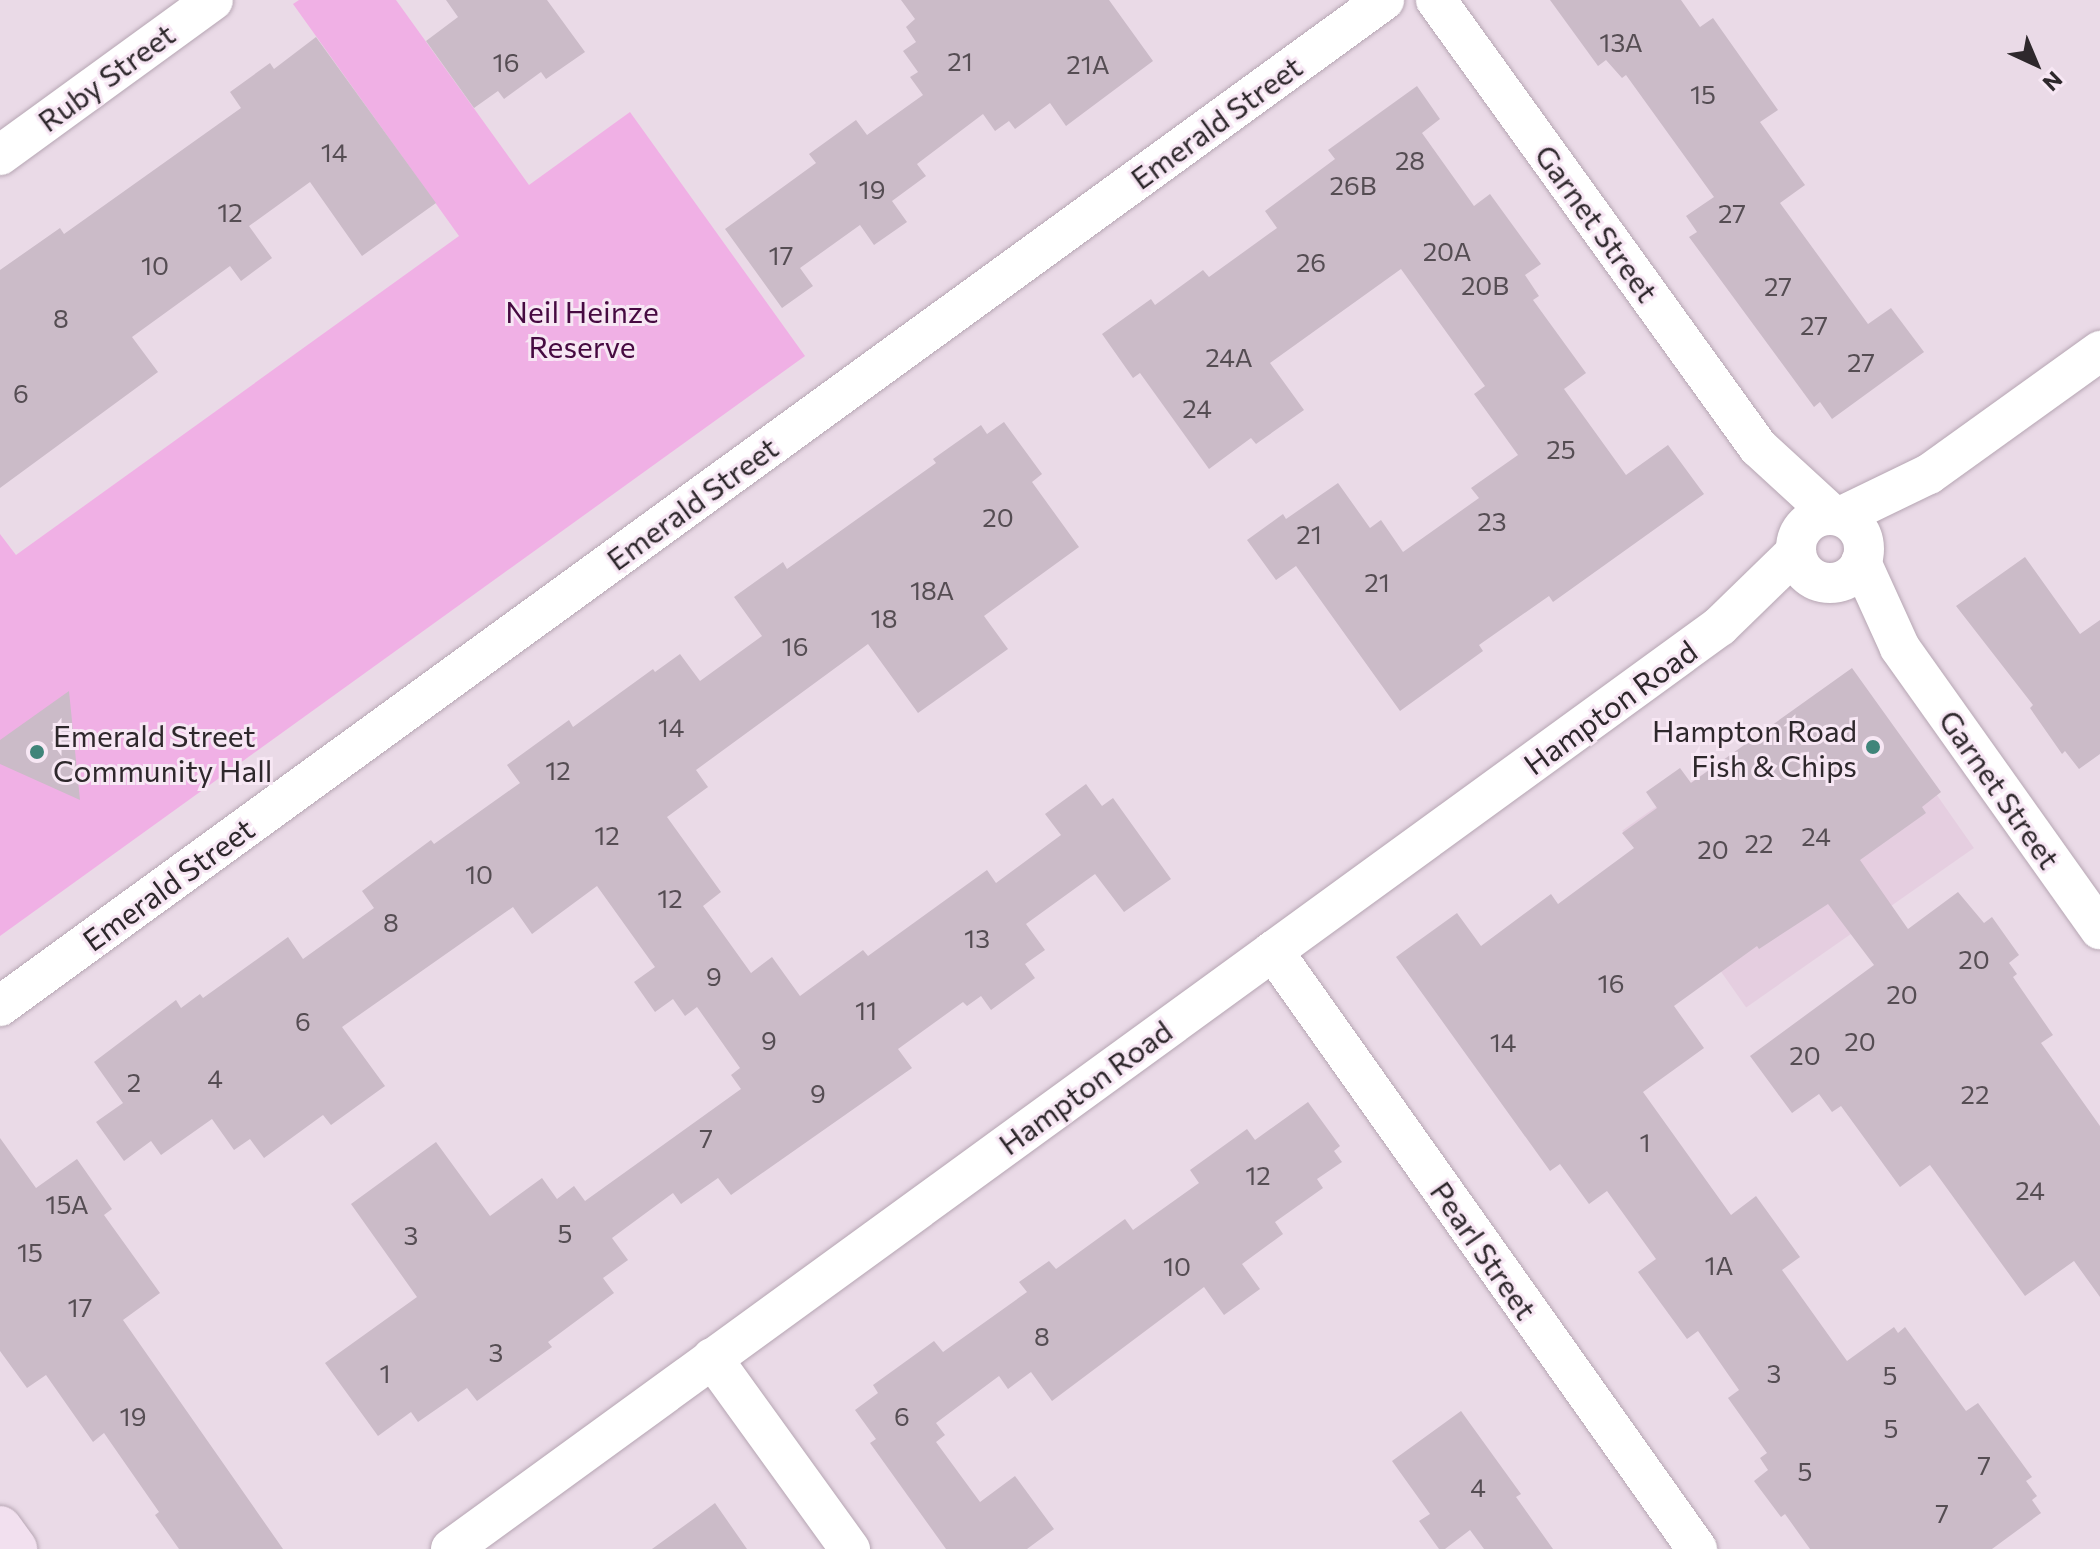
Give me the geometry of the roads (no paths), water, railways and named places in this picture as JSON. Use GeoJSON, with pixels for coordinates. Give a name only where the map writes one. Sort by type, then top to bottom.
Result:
{"type":"FeatureCollection","features":[{"type":"Feature","properties":{"kind":"main road"},"geometry":{"type":"LineString","coordinates":[[0,1528],[15,1549]]}},
{"type":"Feature","properties":{"kind":"street","name":"Ruby Street"},"geometry":{"type":"LineString","coordinates":[[0,155],[213,0]]}},
{"type":"Feature","properties":{"kind":"street","name":"Emerald Street"},"geometry":{"type":"LineString","coordinates":[[0,1006],[1384,0]]}},
{"type":"Feature","properties":{"kind":"street","name":"Garnet Street"},"geometry":{"type":"LineString","coordinates":[[1436,0],[2100,929]]}},
{"type":"Feature","properties":{"kind":"street","name":"Hampton Road"},"geometry":{"type":"LineString","coordinates":[[451,1549],[2100,351]]}},
{"type":"Feature","properties":{"kind":"street","name":"Pearl Street"},"geometry":{"type":"LineString","coordinates":[[1273,951],[1697,1549]]}},
{"type":"Feature","properties":{"kind":"street"},"geometry":{"type":"LineString","coordinates":[[712,1358],[850,1549]]}},
{"type":"Feature","properties":{"kind":"place","name":"Hampton Road Fish & Chips"},"geometry":{"type":"Point","coordinates":[1873,747]}},
{"type":"Feature","properties":{"kind":"place","name":"Emerald Street Community Hall"},"geometry":{"type":"Point","coordinates":[37,752]}},
{"type":"Feature","properties":{"kind":"park label","name":"Neil Heinze Reserve"},"geometry":{"type":"Point","coordinates":[582,328]}}]}
